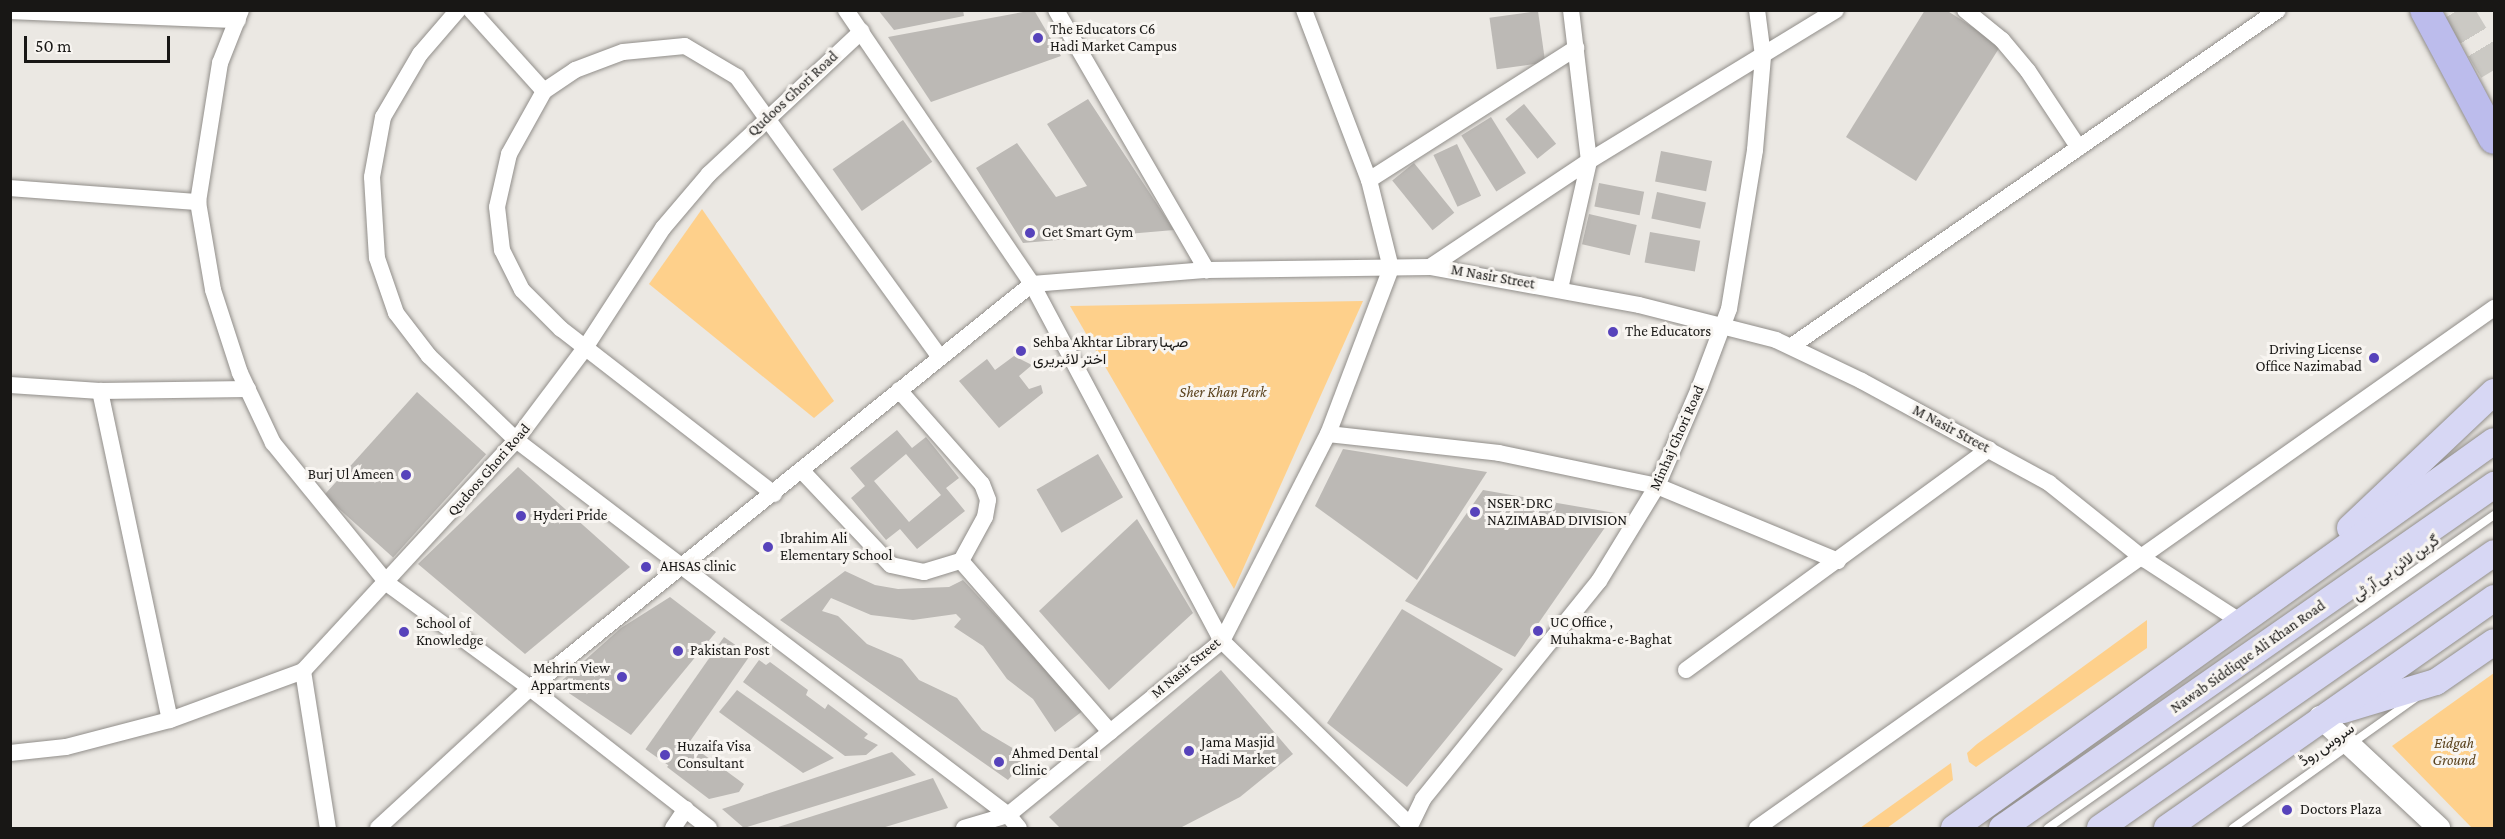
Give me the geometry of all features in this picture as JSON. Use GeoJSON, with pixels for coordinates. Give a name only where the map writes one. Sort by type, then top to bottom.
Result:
{"type":"FeatureCollection","features":[{"type":"Feature","properties":{"kind":"highway"},"geometry":{"type":"LineString","coordinates":[[2425,12],[2486,107],[2494,139]]}},
{"type":"Feature","properties":{"kind":"main road"},"geometry":{"type":"LineString","coordinates":[[2282,591],[2494,392]]}},
{"type":"Feature","properties":{"kind":"main road"},"geometry":{"type":"LineString","coordinates":[[1954,828],[2494,441]]}},
{"type":"Feature","properties":{"kind":"main road","name":"Nawab Siddique Ali Khan Road"},"geometry":{"type":"LineString","coordinates":[[2002,828],[2494,485]]}},
{"type":"Feature","properties":{"kind":"main road"},"geometry":{"type":"LineString","coordinates":[[2100,828],[2494,553]]}},
{"type":"Feature","properties":{"kind":"main road"},"geometry":{"type":"LineString","coordinates":[[2167,828],[2320,717],[2494,598]]}},
{"type":"Feature","properties":{"kind":"main road"},"geometry":{"type":"LineString","coordinates":[[2320,717],[2436,682],[2494,642]]}},
{"type":"Feature","properties":{"kind":"street"},"geometry":{"type":"LineString","coordinates":[[458,10],[420,54],[383,117],[372,177],[377,258],[396,313],[429,356],[516,440],[1008,815],[1020,828]]}},
{"type":"Feature","properties":{"kind":"street"},"geometry":{"type":"LineString","coordinates":[[471,10],[544,91]]}},
{"type":"Feature","properties":{"kind":"street"},"geometry":{"type":"LineString","coordinates":[[1056,10],[1207,270]]}},
{"type":"Feature","properties":{"kind":"street"},"geometry":{"type":"LineString","coordinates":[[378,828],[530,688],[679,565],[774,494],[1032,284],[1207,270],[1391,268],[1369,180],[1304,10]]}},
{"type":"Feature","properties":{"kind":"street"},"geometry":{"type":"LineString","coordinates":[[1560,289],[1589,161],[1572,10]]}},
{"type":"Feature","properties":{"kind":"street","name":"Minhaj Ghori Road"},"geometry":{"type":"LineString","coordinates":[[1409,827],[1423,799],[1599,581],[1657,486],[1722,327],[1755,150],[1763,56],[1757,10]]}},
{"type":"Feature","properties":{"kind":"street"},"geometry":{"type":"LineString","coordinates":[[1430,267],[1589,161],[1836,10]]}},
{"type":"Feature","properties":{"kind":"street"},"geometry":{"type":"LineString","coordinates":[[1965,10],[2009,47],[2079,148]]}},
{"type":"Feature","properties":{"kind":"street"},"geometry":{"type":"LineString","coordinates":[[1793,345],[2278,10]]}},
{"type":"Feature","properties":{"kind":"street"},"geometry":{"type":"LineString","coordinates":[[846,11],[862,31],[1032,284],[1222,640],[1409,827]]}},
{"type":"Feature","properties":{"kind":"street"},"geometry":{"type":"LineString","coordinates":[[20,12],[239,15],[220,63],[198,202],[213,290],[248,389],[273,443],[388,584],[530,688],[709,828]]}},
{"type":"Feature","properties":{"kind":"street","name":"Qudoos Ghori Road"},"geometry":{"type":"LineString","coordinates":[[10,753],[66,747],[170,720],[303,671],[388,584],[516,440],[585,348],[663,228],[709,174],[768,115],[862,31]]}},
{"type":"Feature","properties":{"kind":"street"},"geometry":{"type":"LineString","coordinates":[[774,494],[585,348],[522,290],[502,250],[497,207],[509,154],[544,91],[575,70],[622,52],[685,46],[737,77],[768,115],[940,357]]}},
{"type":"Feature","properties":{"kind":"street"},"geometry":{"type":"LineString","coordinates":[[1369,180],[1576,48]]}},
{"type":"Feature","properties":{"kind":"street"},"geometry":{"type":"LineString","coordinates":[[10,188],[198,202]]}},
{"type":"Feature","properties":{"kind":"street","name":"M Nasir Street"},"geometry":{"type":"LineString","coordinates":[[964,828],[1008,815],[1222,640],[1328,434],[1391,268],[1430,267],[1560,289],[1793,345],[2049,483],[2144,559],[2241,621]]}},
{"type":"Feature","properties":{"kind":"street"},"geometry":{"type":"LineString","coordinates":[[1757,828],[2144,559],[2494,308]]}},
{"type":"Feature","properties":{"kind":"street"},"geometry":{"type":"LineString","coordinates":[[10,385],[100,391],[248,389]]}},
{"type":"Feature","properties":{"kind":"street"},"geometry":{"type":"LineString","coordinates":[[802,471],[891,565],[924,572],[961,561],[985,517],[988,500],[982,484],[899,390]]}},
{"type":"Feature","properties":{"kind":"street"},"geometry":{"type":"LineString","coordinates":[[100,391],[170,720]]}},
{"type":"Feature","properties":{"kind":"street"},"geometry":{"type":"LineString","coordinates":[[1328,434],[1499,453],[1657,486],[1838,561]]}},
{"type":"Feature","properties":{"kind":"street"},"geometry":{"type":"LineString","coordinates":[[1686,670],[1989,449]]}},
{"type":"Feature","properties":{"kind":"street"},"geometry":{"type":"LineString","coordinates":[[961,561],[1110,732]]}},
{"type":"Feature","properties":{"kind":"street"},"geometry":{"type":"LineString","coordinates":[[303,671],[305,697],[328,828]]}},
{"type":"Feature","properties":{"kind":"street"},"geometry":{"type":"LineString","coordinates":[[2320,717],[2439,828]]}},
{"type":"Feature","properties":{"kind":"street"},"geometry":{"type":"LineString","coordinates":[[673,828],[686,809]]}},
{"type":"Feature","properties":{"kind":"lane","name":"گرین لائن بی آر ٹی"},"geometry":{"type":"LineString","coordinates":[[2048,828],[2494,516]]}},
{"type":"Feature","properties":{"kind":"lane","name":"سروس روڈ"},"geometry":{"type":"LineString","coordinates":[[2233,828],[2351,746],[2436,682]]}},
{"type":"Feature","properties":{"kind":"green space"},"geometry":{"type":"Polygon","coordinates":[[[702,209],[834,401],[814,418],[649,284],[702,209]]]}},
{"type":"Feature","properties":{"kind":"green space","name":"Sher Khan Park"},"geometry":{"type":"Polygon","coordinates":[[[1363,301],[1234,589],[1070,306],[1363,301]]]}},
{"type":"Feature","properties":{"kind":"green space"},"geometry":{"type":"Polygon","coordinates":[[[2147,620],[2147,648],[1976,767],[1969,762],[1967,753],[1977,744],[2147,620]]]}},
{"type":"Feature","properties":{"kind":"green space","name":"Eidgah Ground"},"geometry":{"type":"Polygon","coordinates":[[[2494,673],[2494,828],[2472,828],[2392,746],[2494,673]]]}},
{"type":"Feature","properties":{"kind":"green space"},"geometry":{"type":"Polygon","coordinates":[[[1951,763],[1953,780],[1887,828],[1860,828],[1951,763]]]}},
{"type":"Feature","properties":{"kind":"building"},"geometry":{"type":"Polygon","coordinates":[[[878,10],[963,10],[964,16],[894,30],[878,10]]]}},
{"type":"Feature","properties":{"kind":"building"},"geometry":{"type":"Polygon","coordinates":[[[1034,10],[1061,56],[931,102],[888,37],[1034,10]]]}},
{"type":"Feature","properties":{"kind":"building"},"geometry":{"type":"Polygon","coordinates":[[[1925,10],[1946,10],[2001,45],[1916,181],[1846,137],[1925,10]]]}},
{"type":"Feature","properties":{"kind":"building"},"geometry":{"type":"Polygon","coordinates":[[[1538,11],[1545,62],[1497,69],[1489,18],[1538,11]]]}},
{"type":"Feature","properties":{"kind":"building"},"geometry":{"type":"Polygon","coordinates":[[[1088,99],[1174,230],[1023,243],[976,168],[1017,143],[1056,197],[1087,186],[1047,124],[1088,99]]]}},
{"type":"Feature","properties":{"kind":"building"},"geometry":{"type":"Polygon","coordinates":[[[1524,104],[1556,144],[1537,159],[1505,119],[1524,104]]]}},
{"type":"Feature","properties":{"kind":"building"},"geometry":{"type":"Polygon","coordinates":[[[1491,117],[1526,173],[1496,192],[1461,136],[1491,117]]]}},
{"type":"Feature","properties":{"kind":"building"},"geometry":{"type":"Polygon","coordinates":[[[903,120],[932,162],[862,211],[833,169],[903,120]]]}},
{"type":"Feature","properties":{"kind":"building"},"geometry":{"type":"Polygon","coordinates":[[[1457,144],[1481,196],[1458,207],[1433,155],[1457,144]]]}},
{"type":"Feature","properties":{"kind":"building"},"geometry":{"type":"Polygon","coordinates":[[[1661,151],[1712,161],[1706,191],[1655,181],[1661,151]]]}},
{"type":"Feature","properties":{"kind":"building"},"geometry":{"type":"Polygon","coordinates":[[[1414,163],[1454,213],[1433,230],[1392,181],[1414,163]]]}},
{"type":"Feature","properties":{"kind":"building"},"geometry":{"type":"Polygon","coordinates":[[[1599,183],[1644,192],[1640,215],[1594,207],[1599,183]]]}},
{"type":"Feature","properties":{"kind":"building"},"geometry":{"type":"Polygon","coordinates":[[[1657,192],[1706,202],[1700,229],[1651,218],[1657,192]]]}},
{"type":"Feature","properties":{"kind":"building"},"geometry":{"type":"Polygon","coordinates":[[[1589,214],[1637,225],[1630,255],[1582,244],[1589,214]]]}},
{"type":"Feature","properties":{"kind":"building"},"geometry":{"type":"Polygon","coordinates":[[[1650,232],[1700,241],[1695,271],[1645,263],[1650,232]]]}},
{"type":"Feature","properties":{"kind":"building"},"geometry":{"type":"Polygon","coordinates":[[[1014,356],[1032,365],[1019,376],[1029,389],[1041,385],[1043,393],[999,428],[959,381],[987,359],[995,370],[1014,356]]]}},
{"type":"Feature","properties":{"kind":"building","name":"Burj Ul Ameen"},"geometry":{"type":"Polygon","coordinates":[[[417,392],[486,454],[393,558],[324,495],[417,392]]]}},
{"type":"Feature","properties":{"kind":"building"},"geometry":{"type":"Polygon","coordinates":[[[897,430],[912,448],[926,437],[959,478],[946,488],[965,511],[917,549],[900,529],[886,540],[851,498],[865,486],[850,468],[897,430]],[[906,454],[874,481],[909,522],[941,495],[906,454]]]}},
{"type":"Feature","properties":{"kind":"building"},"geometry":{"type":"Polygon","coordinates":[[[1343,449],[1487,472],[1417,580],[1315,506],[1343,449]]]}},
{"type":"Feature","properties":{"kind":"building"},"geometry":{"type":"Polygon","coordinates":[[[1098,454],[1123,497],[1062,533],[1037,490],[1098,454]]]}},
{"type":"Feature","properties":{"kind":"building","name":"Hyderi Pride"},"geometry":{"type":"Polygon","coordinates":[[[518,467],[630,567],[525,654],[418,564],[518,467]]]}},
{"type":"Feature","properties":{"kind":"building"},"geometry":{"type":"Polygon","coordinates":[[[1483,490],[1615,513],[1515,657],[1405,601],[1483,490]]]}},
{"type":"Feature","properties":{"kind":"building"},"geometry":{"type":"Polygon","coordinates":[[[1137,519],[1193,613],[1109,690],[1039,611],[1137,519]]]}},
{"type":"Feature","properties":{"kind":"building"},"geometry":{"type":"Polygon","coordinates":[[[845,571],[875,585],[898,589],[949,587],[963,580],[1084,710],[1055,732],[1033,699],[1007,679],[983,646],[954,627],[961,619],[956,614],[913,620],[871,615],[831,598],[822,611],[838,616],[867,644],[902,659],[919,680],[957,698],[982,730],[1028,757],[1008,780],[780,620],[845,571]]]}},
{"type":"Feature","properties":{"kind":"building","name":"Mehrin View Appartments"},"geometry":{"type":"Polygon","coordinates":[[[670,597],[716,632],[631,735],[557,685],[621,628],[670,597]]]}},
{"type":"Feature","properties":{"kind":"building"},"geometry":{"type":"Polygon","coordinates":[[[1402,609],[1503,669],[1407,787],[1327,723],[1402,609]]]}},
{"type":"Feature","properties":{"kind":"building"},"geometry":{"type":"Polygon","coordinates":[[[724,637],[750,655],[672,768],[645,749],[724,637]]]}},
{"type":"Feature","properties":{"kind":"building"},"geometry":{"type":"Polygon","coordinates":[[[759,660],[766,665],[770,662],[808,690],[806,695],[825,709],[828,704],[868,734],[864,738],[878,745],[866,755],[845,756],[743,682],[759,660]]]}},
{"type":"Feature","properties":{"kind":"building"},"geometry":{"type":"Polygon","coordinates":[[[1221,670],[1293,754],[1240,797],[1180,828],[1060,828],[1049,817],[1221,670]]]}},
{"type":"Feature","properties":{"kind":"building"},"geometry":{"type":"Polygon","coordinates":[[[737,690],[834,758],[803,773],[719,712],[737,690]]]}},
{"type":"Feature","properties":{"kind":"building"},"geometry":{"type":"Polygon","coordinates":[[[688,743],[744,784],[739,792],[709,799],[667,767],[688,743]]]}},
{"type":"Feature","properties":{"kind":"building"},"geometry":{"type":"Polygon","coordinates":[[[892,752],[916,775],[744,828],[722,809],[892,752]]]}},
{"type":"Feature","properties":{"kind":"building"},"geometry":{"type":"Polygon","coordinates":[[[933,778],[948,808],[882,828],[775,828],[933,778]]]}},
{"type":"Feature","properties":{"kind":"tunnel"},"geometry":{"type":"LineString","coordinates":[[2458,10],[2494,70]]}},
{"type":"Feature","properties":{"kind":"place","name":"The Educators C6 Hadi Market Campus"},"geometry":{"type":"Point","coordinates":[1038,38]}},
{"type":"Feature","properties":{"kind":"place","name":"Get Smart Gym"},"geometry":{"type":"Point","coordinates":[1030,233]}},
{"type":"Feature","properties":{"kind":"place","name":"The Educators"},"geometry":{"type":"Point","coordinates":[1613,332]}},
{"type":"Feature","properties":{"kind":"place","name":"Sehba Akhtar Libraryصہبا اختر لائبریری"},"geometry":{"type":"Point","coordinates":[1021,351]}},
{"type":"Feature","properties":{"kind":"place","name":"Driving License Office Nazimabad"},"geometry":{"type":"Point","coordinates":[2374,358]}},
{"type":"Feature","properties":{"kind":"place","name":"Burj Ul Ameen"},"geometry":{"type":"Point","coordinates":[406,475]}},
{"type":"Feature","properties":{"kind":"place","name":"NSER-DRC NAZIMABAD DIVISION"},"geometry":{"type":"Point","coordinates":[1475,512]}},
{"type":"Feature","properties":{"kind":"place","name":"Hyderi Pride"},"geometry":{"type":"Point","coordinates":[521,516]}},
{"type":"Feature","properties":{"kind":"place","name":"Ibrahim Ali Elementary School"},"geometry":{"type":"Point","coordinates":[768,547]}},
{"type":"Feature","properties":{"kind":"place","name":"AHSAS clinic"},"geometry":{"type":"Point","coordinates":[646,567]}},
{"type":"Feature","properties":{"kind":"place","name":"UC Office , Muhakma-e-Baghat"},"geometry":{"type":"Point","coordinates":[1538,631]}},
{"type":"Feature","properties":{"kind":"place","name":"School of Knowledge"},"geometry":{"type":"Point","coordinates":[404,632]}},
{"type":"Feature","properties":{"kind":"place","name":"Pakistan Post"},"geometry":{"type":"Point","coordinates":[678,651]}},
{"type":"Feature","properties":{"kind":"place","name":"Mehrin View Appartments"},"geometry":{"type":"Point","coordinates":[622,677]}},
{"type":"Feature","properties":{"kind":"place","name":"Jama Masjid Hadi Market"},"geometry":{"type":"Point","coordinates":[1189,751]}},
{"type":"Feature","properties":{"kind":"place","name":"Huzaifa Visa Consultant"},"geometry":{"type":"Point","coordinates":[665,755]}},
{"type":"Feature","properties":{"kind":"place","name":"Ahmed Dental Clinic"},"geometry":{"type":"Point","coordinates":[999,762]}},
{"type":"Feature","properties":{"kind":"place","name":"Doctors Plaza"},"geometry":{"type":"Point","coordinates":[2287,810]}}]}
